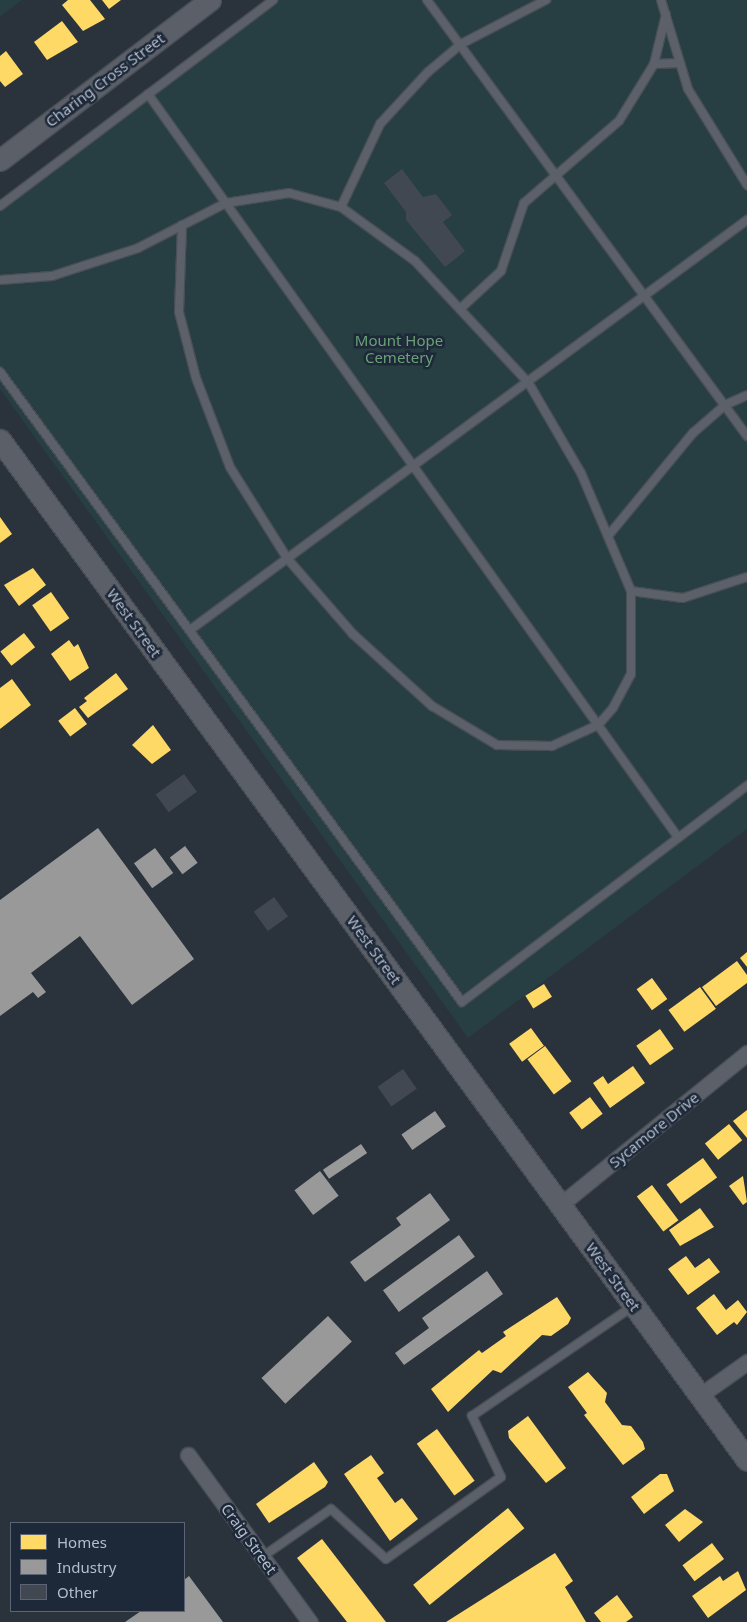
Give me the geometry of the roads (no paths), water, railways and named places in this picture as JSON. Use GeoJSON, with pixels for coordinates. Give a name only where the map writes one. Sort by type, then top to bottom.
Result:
{"type":"FeatureCollection","features":[{"type":"Feature","properties":{"kind":"main road","name":"Charing Cross Street"},"geometry":{"type":"LineString","coordinates":[[0,160],[210,0]]}},
{"type":"Feature","properties":{"kind":"main road","name":"West Street"},"geometry":{"type":"LineString","coordinates":[[0,440],[747,1460]]}},
{"type":"Feature","properties":{"kind":"street","name":"Sycamore Drive"},"geometry":{"type":"LineString","coordinates":[[560,1205],[747,1053]]}},
{"type":"Feature","properties":{"kind":"street"},"geometry":{"type":"LineString","coordinates":[[700,1396],[747,1362]]}},
{"type":"Feature","properties":{"kind":"street","name":"Craig Street"},"geometry":{"type":"LineString","coordinates":[[188,1455],[310,1622]]}},
{"type":"Feature","properties":{"kind":"lane"},"geometry":{"type":"LineString","coordinates":[[0,206],[273,0]]}},
{"type":"Feature","properties":{"kind":"lane"},"geometry":{"type":"LineString","coordinates":[[427,0],[646,295],[747,436]]}},
{"type":"Feature","properties":{"kind":"lane"},"geometry":{"type":"LineString","coordinates":[[341,207],[380,124],[461,44],[546,0]]}},
{"type":"Feature","properties":{"kind":"lane"},"geometry":{"type":"LineString","coordinates":[[662,0],[688,89],[747,185]]}},
{"type":"Feature","properties":{"kind":"lane"},"geometry":{"type":"LineString","coordinates":[[460,309],[501,271],[524,203],[619,121],[654,64],[666,14]]}},
{"type":"Feature","properties":{"kind":"lane"},"geometry":{"type":"LineString","coordinates":[[654,64],[680,63]]}},
{"type":"Feature","properties":{"kind":"lane"},"geometry":{"type":"LineString","coordinates":[[148,94],[677,836]]}},
{"type":"Feature","properties":{"kind":"lane"},"geometry":{"type":"LineString","coordinates":[[0,280],[52,276],[138,248],[226,203],[289,192],[341,207],[415,261],[528,382],[581,473],[631,591],[631,674],[613,708],[598,725],[552,746],[497,745],[432,706],[353,634],[287,558],[230,467],[196,378],[179,312],[182,226]]}},
{"type":"Feature","properties":{"kind":"lane"},"geometry":{"type":"LineString","coordinates":[[190,630],[747,220]]}},
{"type":"Feature","properties":{"kind":"lane"},"geometry":{"type":"LineString","coordinates":[[0,372],[462,1002],[677,836],[747,786]]}},
{"type":"Feature","properties":{"kind":"lane"},"geometry":{"type":"LineString","coordinates":[[608,536],[692,433],[725,404],[747,395]]}},
{"type":"Feature","properties":{"kind":"lane"},"geometry":{"type":"LineString","coordinates":[[631,591],[683,598],[747,577]]}},
{"type":"Feature","properties":{"kind":"lane"},"geometry":{"type":"LineString","coordinates":[[262,1557],[331,1509],[386,1559],[501,1477],[472,1416],[634,1306]]}},
{"type":"Feature","properties":{"kind":"park label","name":"Mount Hope Cemetery"},"geometry":{"type":"Point","coordinates":[399,348]}}]}
